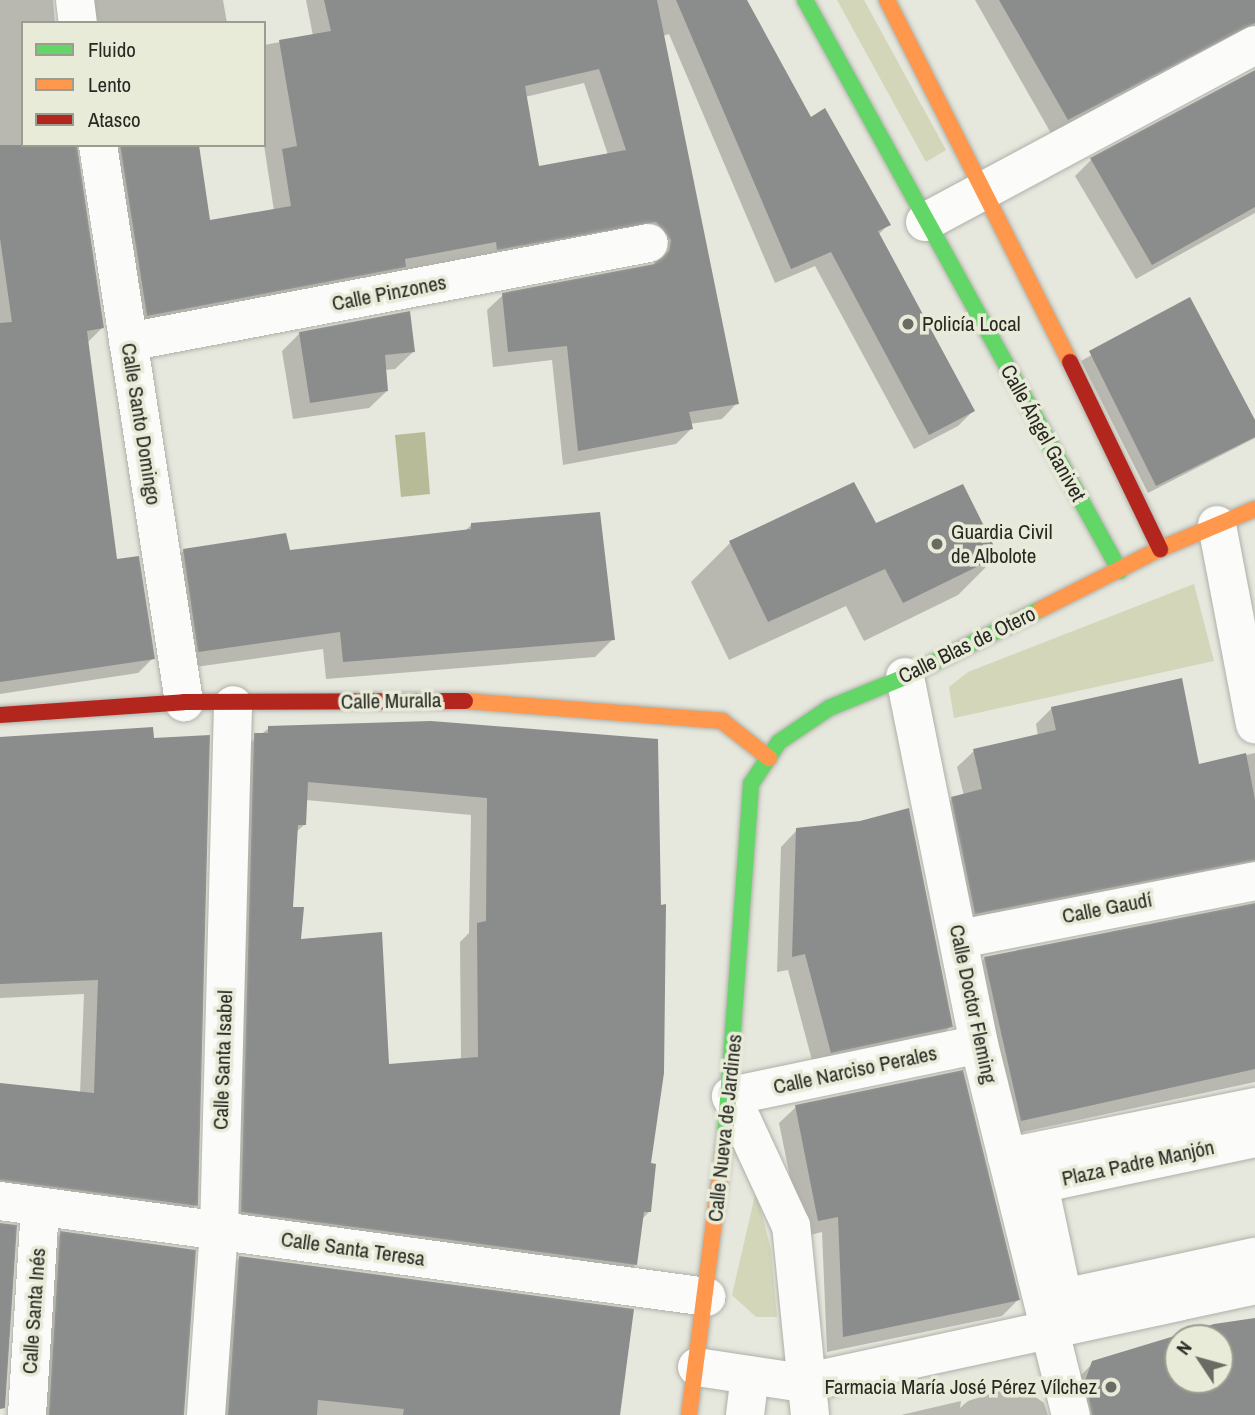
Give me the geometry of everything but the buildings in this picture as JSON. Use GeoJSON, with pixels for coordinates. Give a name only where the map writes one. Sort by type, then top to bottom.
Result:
{"type":"FeatureCollection","features":[{"type":"Feature","properties":{"kind":"street"},"geometry":{"type":"LineString","coordinates":[[75,0],[78,21]]}},
{"type":"Feature","properties":{"kind":"street","name":"Calle Ángel Ganivet"},"geometry":{"type":"LineString","coordinates":[[805,0],[925,222],[1120,571]]}},
{"type":"Feature","properties":{"kind":"street"},"geometry":{"type":"LineString","coordinates":[[887,0],[986,189],[1160,549]]}},
{"type":"Feature","properties":{"kind":"street"},"geometry":{"type":"LineString","coordinates":[[925,222],[1255,45]]}},
{"type":"Feature","properties":{"kind":"street","name":"Calle Santo Domingo"},"geometry":{"type":"LineString","coordinates":[[97,147],[184,702]]}},
{"type":"Feature","properties":{"kind":"street","name":"Calle Pinzones"},"geometry":{"type":"LineString","coordinates":[[128,342],[649,243]]}},
{"type":"Feature","properties":{"kind":"street","name":"Calle Blas de Otero"},"geometry":{"type":"LineString","coordinates":[[746,839],[751,784],[779,742],[829,708],[905,677],[1160,549],[1255,509]]}},
{"type":"Feature","properties":{"kind":"street"},"geometry":{"type":"LineString","coordinates":[[1217,525],[1255,724]]}},
{"type":"Feature","properties":{"kind":"street","name":"Calle Doctor Fleming"},"geometry":{"type":"LineString","coordinates":[[905,677],[960,939],[979,1044],[1071,1415]]}},
{"type":"Feature","properties":{"kind":"street","name":"Calle Muralla"},"geometry":{"type":"LineString","coordinates":[[0,715],[184,702],[233,705],[432,699],[722,721],[768,758]]}},
{"type":"Feature","properties":{"kind":"street","name":"Calle Santa Isabel"},"geometry":{"type":"LineString","coordinates":[[206,1415],[219,1230],[233,705]]}},
{"type":"Feature","properties":{"kind":"street","name":"Calle Nueva de Jardines"},"geometry":{"type":"LineString","coordinates":[[689,1415],[707,1297],[731,1096],[746,839]]}},
{"type":"Feature","properties":{"kind":"street","name":"Calle Gaudí"},"geometry":{"type":"LineString","coordinates":[[960,939],[1106,907],[1255,881]]}},
{"type":"Feature","properties":{"kind":"street","name":"Calle Narciso Perales"},"geometry":{"type":"LineString","coordinates":[[731,1096],[979,1044]]}},
{"type":"Feature","properties":{"kind":"street"},"geometry":{"type":"LineString","coordinates":[[731,1096],[791,1226],[806,1399]]}},
{"type":"Feature","properties":{"kind":"street","name":"Plaza Padre Manjón"},"geometry":{"type":"LineString","coordinates":[[1007,1157],[1255,1107]]}},
{"type":"Feature","properties":{"kind":"street","name":"Plaza Padre Manjón"},"geometry":{"type":"LineString","coordinates":[[1255,1138],[1039,1184],[1063,1298],[1255,1257]]}},
{"type":"Feature","properties":{"kind":"street","name":"Calle Santa Teresa"},"geometry":{"type":"LineString","coordinates":[[0,1201],[707,1297]]}},
{"type":"Feature","properties":{"kind":"street","name":"Calle Santa Inés"},"geometry":{"type":"LineString","coordinates":[[27,1415],[40,1207]]}},
{"type":"Feature","properties":{"kind":"street"},"geometry":{"type":"LineString","coordinates":[[697,1367],[750,1375],[806,1399],[1049,1330],[1255,1285]]}},
{"type":"Feature","properties":{"kind":"street"},"geometry":{"type":"LineString","coordinates":[[745,1415],[750,1375]]}},
{"type":"Feature","properties":{"kind":"shaded area"},"geometry":{"type":"Polygon","coordinates":[[[837,0],[864,0],[946,150],[926,162],[837,0]]]}},
{"type":"Feature","properties":{"kind":"shaded area"},"geometry":{"type":"Polygon","coordinates":[[[425,432],[430,494],[401,497],[395,435],[425,432]]]}},
{"type":"Feature","properties":{"kind":"shaded area"},"geometry":{"type":"Polygon","coordinates":[[[1194,584],[1214,661],[954,718],[949,687],[968,672],[1194,584]]]}},
{"type":"Feature","properties":{"kind":"shaded area"},"geometry":{"type":"Polygon","coordinates":[[[756,1191],[771,1250],[777,1317],[756,1317],[732,1295],[756,1191]]]}},
{"type":"Feature","properties":{"kind":"traffic: fast"},"geometry":{"type":"LineString","coordinates":[[805,0],[1120,571]]}},
{"type":"Feature","properties":{"kind":"traffic: fast"},"geometry":{"type":"LineString","coordinates":[[725,1139],[751,784],[779,742],[829,708],[905,677],[1041,609]]}},
{"type":"Feature","properties":{"kind":"traffic: slow"},"geometry":{"type":"LineString","coordinates":[[887,0],[1070,362]]}},
{"type":"Feature","properties":{"kind":"traffic: slow"},"geometry":{"type":"LineString","coordinates":[[1041,609],[1160,549],[1255,509]]}},
{"type":"Feature","properties":{"kind":"traffic: slow"},"geometry":{"type":"LineString","coordinates":[[465,701],[722,721],[769,758]]}},
{"type":"Feature","properties":{"kind":"traffic: slow"},"geometry":{"type":"LineString","coordinates":[[689,1415],[725,1139]]}},
{"type":"Feature","properties":{"kind":"traffic: jam"},"geometry":{"type":"LineString","coordinates":[[1070,362],[1160,549]]}},
{"type":"Feature","properties":{"kind":"traffic: jam"},"geometry":{"type":"LineString","coordinates":[[0,715],[184,702],[465,701]]}},
{"type":"Feature","properties":{"kind":"place","name":"Policía Local"},"geometry":{"type":"Point","coordinates":[908,324]}},
{"type":"Feature","properties":{"kind":"place","name":"Guardia Civil de Albolote"},"geometry":{"type":"Point","coordinates":[937,544]}},
{"type":"Feature","properties":{"kind":"place","name":"Farmacia María José Pérez Vílchez"},"geometry":{"type":"Point","coordinates":[1111,1387]}}]}
